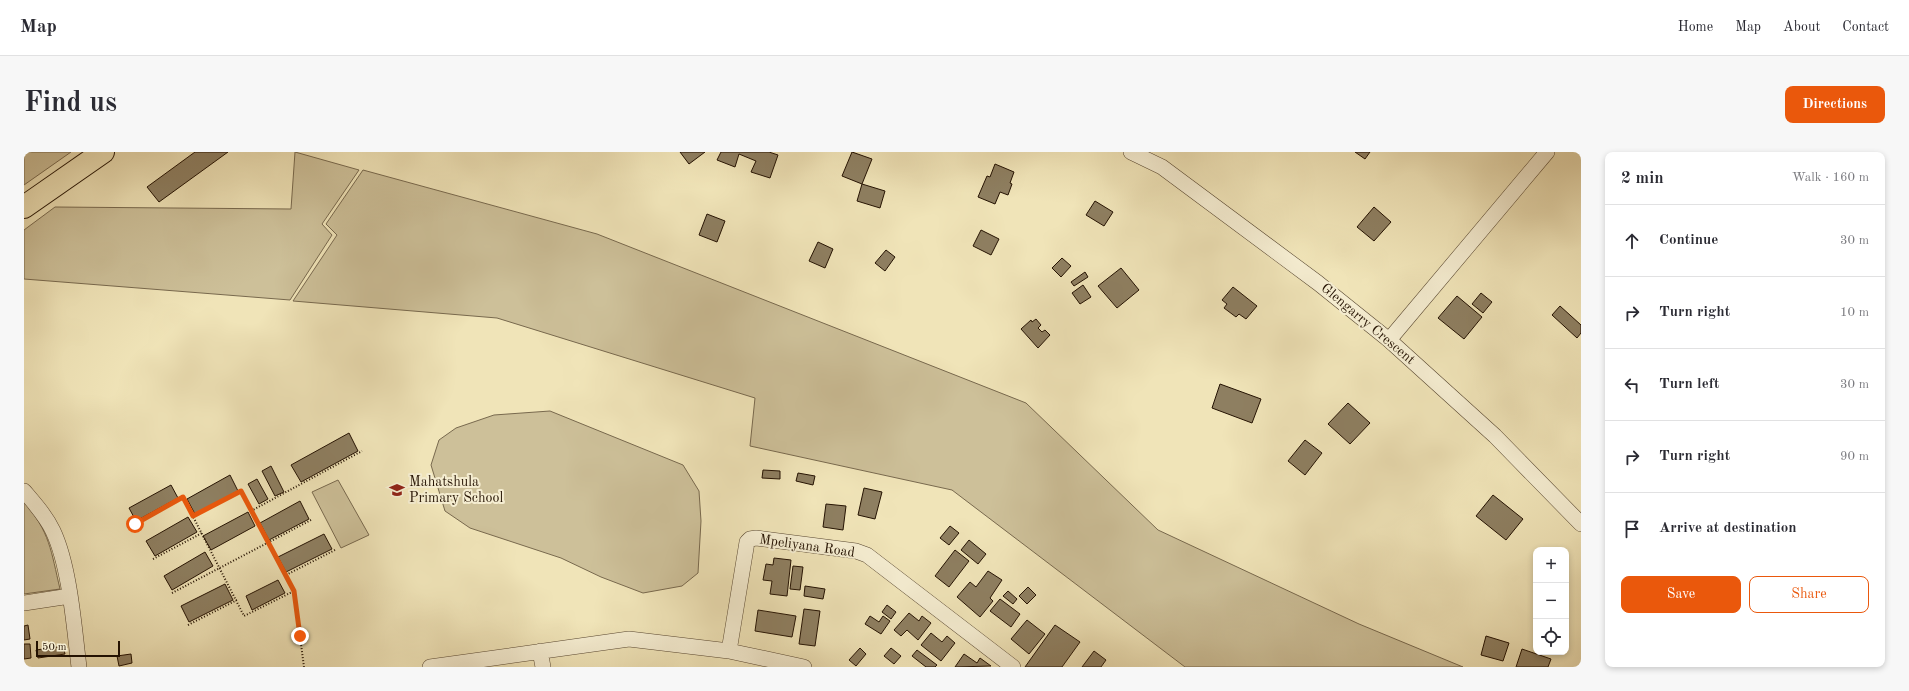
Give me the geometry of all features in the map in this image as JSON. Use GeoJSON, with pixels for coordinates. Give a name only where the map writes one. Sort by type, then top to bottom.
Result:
{"type":"FeatureCollection","features":[{"type":"Feature","properties":{"kind":"highway"},"geometry":{"type":"LineString","coordinates":[[30,203],[103,152]]}},
{"type":"Feature","properties":{"kind":"street","name":"Glengarry Crescent"},"geometry":{"type":"LineString","coordinates":[[1131,152],[1162,167],[1318,283],[1389,340],[1495,436],[1581,524]]}},
{"type":"Feature","properties":{"kind":"street"},"geometry":{"type":"LineString","coordinates":[[1389,340],[1547,152]]}},
{"type":"Feature","properties":{"kind":"street"},"geometry":{"type":"LineString","coordinates":[[24,492],[44,515],[57,540],[70,596],[79,667]]}},
{"type":"Feature","properties":{"kind":"street","name":"Mpeliyana Road"},"geometry":{"type":"LineString","coordinates":[[729,651],[747,542],[750,539],[756,538],[856,551],[867,555],[1006,665]]}},
{"type":"Feature","properties":{"kind":"street"},"geometry":{"type":"LineString","coordinates":[[24,603],[70,596]]}},
{"type":"Feature","properties":{"kind":"street"},"geometry":{"type":"LineString","coordinates":[[430,667],[629,639],[729,651],[804,667]]}},
{"type":"Feature","properties":{"kind":"street"},"geometry":{"type":"LineString","coordinates":[[540,651],[542,667]]}},
{"type":"Feature","properties":{"kind":"path"},"geometry":{"type":"LineString","coordinates":[[251,511],[362,451]]}},
{"type":"Feature","properties":{"kind":"path"},"geometry":{"type":"LineString","coordinates":[[193,516],[241,491],[294,591],[304,667]]}},
{"type":"Feature","properties":{"kind":"path"},"geometry":{"type":"LineString","coordinates":[[135,524],[183,497],[244,616],[294,591]]}},
{"type":"Feature","properties":{"kind":"path"},"geometry":{"type":"LineString","coordinates":[[172,593],[310,520]]}},
{"type":"Feature","properties":{"kind":"path"},"geometry":{"type":"LineString","coordinates":[[153,558],[202,534]]}},
{"type":"Feature","properties":{"kind":"path"},"geometry":{"type":"LineString","coordinates":[[286,575],[335,550]]}},
{"type":"Feature","properties":{"kind":"path"},"geometry":{"type":"LineString","coordinates":[[188,625],[237,600]]}},
{"type":"Feature","properties":{"kind":"shaded area"},"geometry":{"type":"Polygon","coordinates":[[[24,152],[71,152],[24,185],[24,152]]]}},
{"type":"Feature","properties":{"kind":"shaded area"},"geometry":{"type":"Polygon","coordinates":[[[295,152],[359,170],[322,224],[332,235],[290,300],[24,279],[24,230],[55,207],[291,209],[295,152]]]}},
{"type":"Feature","properties":{"kind":"shaded area"},"geometry":{"type":"Polygon","coordinates":[[[363,170],[597,234],[1026,403],[1158,530],[1359,624],[1463,667],[1185,667],[952,490],[750,446],[755,398],[497,318],[293,301],[337,235],[326,224],[363,170]]]}},
{"type":"Feature","properties":{"kind":"shaded area"},"geometry":{"type":"Polygon","coordinates":[[[550,411],[683,465],[699,491],[701,521],[698,573],[682,586],[643,593],[601,577],[561,558],[470,528],[445,511],[431,465],[439,440],[456,428],[494,415],[550,411]]]}},
{"type":"Feature","properties":{"kind":"shaded area"},"geometry":{"type":"Polygon","coordinates":[[[338,480],[369,535],[341,548],[312,492],[338,480]]]}},
{"type":"Feature","properties":{"kind":"shaded area"},"geometry":{"type":"Polygon","coordinates":[[[24,502],[39,523],[48,542],[60,589],[24,594],[24,502]]]}},
{"type":"Feature","properties":{"kind":"building"},"geometry":{"type":"Polygon","coordinates":[[[195,152],[228,152],[159,202],[147,187],[195,152]]]}},
{"type":"Feature","properties":{"kind":"building"},"geometry":{"type":"Polygon","coordinates":[[[680,152],[705,152],[689,164],[680,152]]]}},
{"type":"Feature","properties":{"kind":"building"},"geometry":{"type":"Polygon","coordinates":[[[721,152],[769,152],[778,155],[770,178],[751,172],[756,161],[739,154],[735,167],[717,160],[721,152]]]}},
{"type":"Feature","properties":{"kind":"building"},"geometry":{"type":"Polygon","coordinates":[[[852,152],[872,159],[862,184],[842,176],[852,152]]]}},
{"type":"Feature","properties":{"kind":"building"},"geometry":{"type":"Polygon","coordinates":[[[1355,152],[1370,152],[1365,159],[1355,152]]]}},
{"type":"Feature","properties":{"kind":"building"},"geometry":{"type":"Polygon","coordinates":[[[995,164],[1014,172],[1008,195],[1000,192],[995,204],[978,197],[987,176],[990,177],[995,164]]]}},
{"type":"Feature","properties":{"kind":"building"},"geometry":{"type":"Polygon","coordinates":[[[862,184],[885,191],[880,208],[857,201],[862,184]]]}},
{"type":"Feature","properties":{"kind":"building"},"geometry":{"type":"Polygon","coordinates":[[[1095,201],[1113,212],[1104,226],[1086,215],[1095,201]]]}},
{"type":"Feature","properties":{"kind":"building"},"geometry":{"type":"Polygon","coordinates":[[[1374,207],[1391,222],[1374,241],[1357,227],[1374,207]]]}},
{"type":"Feature","properties":{"kind":"building"},"geometry":{"type":"Polygon","coordinates":[[[707,214],[725,221],[717,242],[699,235],[707,214]]]}},
{"type":"Feature","properties":{"kind":"building"},"geometry":{"type":"Polygon","coordinates":[[[981,230],[999,239],[991,255],[973,246],[981,230]]]}},
{"type":"Feature","properties":{"kind":"building"},"geometry":{"type":"Polygon","coordinates":[[[818,242],[833,249],[825,268],[809,261],[818,242]]]}},
{"type":"Feature","properties":{"kind":"building"},"geometry":{"type":"Polygon","coordinates":[[[886,250],[895,257],[885,271],[875,263],[886,250]]]}},
{"type":"Feature","properties":{"kind":"building"},"geometry":{"type":"Polygon","coordinates":[[[1062,258],[1071,266],[1061,277],[1052,268],[1062,258]]]}},
{"type":"Feature","properties":{"kind":"building"},"geometry":{"type":"Polygon","coordinates":[[[1121,268],[1139,290],[1117,308],[1098,286],[1121,268]]]}},
{"type":"Feature","properties":{"kind":"building"},"geometry":{"type":"Polygon","coordinates":[[[1085,272],[1088,277],[1074,286],[1071,282],[1085,272]]]}},
{"type":"Feature","properties":{"kind":"building"},"geometry":{"type":"Polygon","coordinates":[[[1083,285],[1091,297],[1080,304],[1072,293],[1083,285]]]}},
{"type":"Feature","properties":{"kind":"building"},"geometry":{"type":"Polygon","coordinates":[[[1233,287],[1257,306],[1246,319],[1239,314],[1236,317],[1224,308],[1227,304],[1222,300],[1233,287]]]}},
{"type":"Feature","properties":{"kind":"building"},"geometry":{"type":"Polygon","coordinates":[[[1481,293],[1492,302],[1483,313],[1472,304],[1481,293]]]}},
{"type":"Feature","properties":{"kind":"building"},"geometry":{"type":"Polygon","coordinates":[[[1457,296],[1482,317],[1464,339],[1438,318],[1457,296]]]}},
{"type":"Feature","properties":{"kind":"building"},"geometry":{"type":"Polygon","coordinates":[[[1560,306],[1581,325],[1581,333],[1577,338],[1552,315],[1560,306]]]}},
{"type":"Feature","properties":{"kind":"building"},"geometry":{"type":"Polygon","coordinates":[[[1036,319],[1041,325],[1038,328],[1042,332],[1045,330],[1050,335],[1038,348],[1021,329],[1031,320],[1032,322],[1036,319]]]}},
{"type":"Feature","properties":{"kind":"building"},"geometry":{"type":"Polygon","coordinates":[[[1220,384],[1261,399],[1252,423],[1212,408],[1220,384]]]}},
{"type":"Feature","properties":{"kind":"building"},"geometry":{"type":"Polygon","coordinates":[[[1348,403],[1370,423],[1350,444],[1328,424],[1348,403]]]}},
{"type":"Feature","properties":{"kind":"building"},"geometry":{"type":"Polygon","coordinates":[[[349,433],[358,451],[301,482],[291,465],[349,433]]]}},
{"type":"Feature","properties":{"kind":"building"},"geometry":{"type":"Polygon","coordinates":[[[1305,440],[1322,453],[1305,475],[1288,461],[1305,440]]]}},
{"type":"Feature","properties":{"kind":"building"},"geometry":{"type":"Polygon","coordinates":[[[271,466],[284,492],[275,496],[262,471],[271,466]]]}},
{"type":"Feature","properties":{"kind":"building"},"geometry":{"type":"Polygon","coordinates":[[[763,470],[780,471],[780,479],[762,478],[763,470]]]}},
{"type":"Feature","properties":{"kind":"building"},"geometry":{"type":"Polygon","coordinates":[[[798,473],[815,476],[813,485],[796,481],[798,473]]]}},
{"type":"Feature","properties":{"kind":"building"},"geometry":{"type":"Polygon","coordinates":[[[230,475],[238,491],[195,514],[187,499],[230,475]]]}},
{"type":"Feature","properties":{"kind":"building"},"geometry":{"type":"Polygon","coordinates":[[[257,479],[268,499],[259,504],[248,484],[257,479]]]}},
{"type":"Feature","properties":{"kind":"building"},"geometry":{"type":"Polygon","coordinates":[[[171,485],[178,498],[136,521],[129,508],[171,485]]]}},
{"type":"Feature","properties":{"kind":"building"},"geometry":{"type":"Polygon","coordinates":[[[864,488],[882,492],[875,519],[858,515],[864,488]]]}},
{"type":"Feature","properties":{"kind":"building"},"geometry":{"type":"Polygon","coordinates":[[[1493,495],[1523,519],[1506,540],[1476,516],[1493,495]]]}},
{"type":"Feature","properties":{"kind":"building"},"geometry":{"type":"Polygon","coordinates":[[[300,501],[309,519],[269,540],[260,523],[300,501]]]}},
{"type":"Feature","properties":{"kind":"building"},"geometry":{"type":"Polygon","coordinates":[[[826,504],[846,506],[843,530],[823,527],[826,504]]]}},
{"type":"Feature","properties":{"kind":"building"},"geometry":{"type":"Polygon","coordinates":[[[248,512],[255,526],[211,550],[203,536],[248,512]]]}},
{"type":"Feature","properties":{"kind":"building"},"geometry":{"type":"Polygon","coordinates":[[[188,517],[197,532],[155,556],[146,541],[188,517]]]}},
{"type":"Feature","properties":{"kind":"building"},"geometry":{"type":"Polygon","coordinates":[[[950,526],[959,533],[949,545],[940,538],[950,526]]]}},
{"type":"Feature","properties":{"kind":"building"},"geometry":{"type":"Polygon","coordinates":[[[324,534],[332,549],[286,572],[278,557],[324,534]]]}},
{"type":"Feature","properties":{"kind":"building"},"geometry":{"type":"Polygon","coordinates":[[[969,540],[986,554],[978,564],[961,550],[969,540]]]}},
{"type":"Feature","properties":{"kind":"building"},"geometry":{"type":"Polygon","coordinates":[[[955,550],[969,561],[949,587],[935,576],[955,550]]]}},
{"type":"Feature","properties":{"kind":"building"},"geometry":{"type":"Polygon","coordinates":[[[205,552],[213,566],[172,590],[164,576],[205,552]]]}},
{"type":"Feature","properties":{"kind":"building"},"geometry":{"type":"Polygon","coordinates":[[[774,558],[791,560],[787,596],[770,594],[772,581],[763,580],[766,564],[773,565],[774,558]]]}},
{"type":"Feature","properties":{"kind":"building"},"geometry":{"type":"Polygon","coordinates":[[[793,566],[803,567],[800,590],[790,589],[793,566]]]}},
{"type":"Feature","properties":{"kind":"building"},"geometry":{"type":"Polygon","coordinates":[[[988,571],[1002,580],[990,598],[993,601],[980,617],[957,597],[970,582],[976,587],[988,571]]]}},
{"type":"Feature","properties":{"kind":"building"},"geometry":{"type":"Polygon","coordinates":[[[278,580],[285,593],[252,610],[246,596],[278,580]]]}},
{"type":"Feature","properties":{"kind":"building"},"geometry":{"type":"Polygon","coordinates":[[[225,584],[233,600],[189,622],[181,606],[225,584]]]}},
{"type":"Feature","properties":{"kind":"building"},"geometry":{"type":"Polygon","coordinates":[[[805,586],[825,589],[823,599],[804,596],[805,586]]]}},
{"type":"Feature","properties":{"kind":"building"},"geometry":{"type":"Polygon","coordinates":[[[1028,587],[1036,595],[1027,604],[1019,596],[1028,587]]]}},
{"type":"Feature","properties":{"kind":"building"},"geometry":{"type":"Polygon","coordinates":[[[1008,591],[1017,599],[1013,604],[1003,596],[1008,591]]]}},
{"type":"Feature","properties":{"kind":"building"},"geometry":{"type":"Polygon","coordinates":[[[1000,599],[1020,614],[1011,627],[990,611],[1000,599]]]}},
{"type":"Feature","properties":{"kind":"building"},"geometry":{"type":"Polygon","coordinates":[[[887,605],[896,612],[891,619],[882,612],[887,605]]]}},
{"type":"Feature","properties":{"kind":"building"},"geometry":{"type":"Polygon","coordinates":[[[804,609],[820,611],[815,646],[799,644],[804,609]]]}},
{"type":"Feature","properties":{"kind":"building"},"geometry":{"type":"Polygon","coordinates":[[[758,610],[796,616],[792,637],[755,631],[758,610]]]}},
{"type":"Feature","properties":{"kind":"building"},"geometry":{"type":"Polygon","coordinates":[[[909,613],[919,621],[922,616],[931,623],[918,640],[907,630],[901,636],[894,630],[909,613]]]}},
{"type":"Feature","properties":{"kind":"building"},"geometry":{"type":"Polygon","coordinates":[[[870,616],[879,622],[883,616],[890,621],[881,634],[865,624],[870,616]]]}},
{"type":"Feature","properties":{"kind":"building"},"geometry":{"type":"Polygon","coordinates":[[[1027,620],[1045,634],[1029,654],[1011,639],[1027,620]]]}},
{"type":"Feature","properties":{"kind":"building"},"geometry":{"type":"Polygon","coordinates":[[[28,625],[30,639],[24,640],[24,626],[28,625]]]}},
{"type":"Feature","properties":{"kind":"building"},"geometry":{"type":"Polygon","coordinates":[[[1055,625],[1080,642],[1062,667],[1025,667],[1055,625]]]}},
{"type":"Feature","properties":{"kind":"building"},"geometry":{"type":"Polygon","coordinates":[[[931,633],[942,642],[947,636],[955,643],[941,661],[921,645],[931,633]]]}},
{"type":"Feature","properties":{"kind":"building"},"geometry":{"type":"Polygon","coordinates":[[[1486,636],[1509,643],[1503,661],[1481,655],[1486,636]]]}},
{"type":"Feature","properties":{"kind":"building"},"geometry":{"type":"Polygon","coordinates":[[[24,644],[30,644],[31,658],[24,659],[24,644]]]}},
{"type":"Feature","properties":{"kind":"building"},"geometry":{"type":"Polygon","coordinates":[[[63,646],[65,654],[38,658],[36,650],[63,646]]]}},
{"type":"Feature","properties":{"kind":"building"},"geometry":{"type":"Polygon","coordinates":[[[860,648],[866,654],[856,666],[849,660],[860,648]]]}},
{"type":"Feature","properties":{"kind":"building"},"geometry":{"type":"Polygon","coordinates":[[[891,648],[901,656],[894,664],[884,656],[891,648]]]}},
{"type":"Feature","properties":{"kind":"building"},"geometry":{"type":"Polygon","coordinates":[[[1522,649],[1533,653],[1533,655],[1539,655],[1551,659],[1548,667],[1516,667],[1522,649]]]}},
{"type":"Feature","properties":{"kind":"building"},"geometry":{"type":"Polygon","coordinates":[[[917,650],[937,665],[935,667],[926,667],[912,656],[917,650]]]}},
{"type":"Feature","properties":{"kind":"building"},"geometry":{"type":"Polygon","coordinates":[[[1094,651],[1106,660],[1101,667],[1082,667],[1094,651]]]}},
{"type":"Feature","properties":{"kind":"building"},"geometry":{"type":"Polygon","coordinates":[[[131,654],[132,663],[119,666],[117,656],[131,654]]]}},
{"type":"Feature","properties":{"kind":"building"},"geometry":{"type":"Polygon","coordinates":[[[964,654],[977,663],[980,658],[991,666],[955,667],[964,654]]]}},
{"type":"Feature","properties":{"kind":"place","name":"Mahatshula Primary School"},"geometry":{"type":"Point","coordinates":[397,490]}},
{"type":"Feature","properties":{"kind":"route"},"geometry":{"type":"LineString","coordinates":[[135,524],[183,497],[193,516],[241,491],[294,591],[300,636]]}}]}
